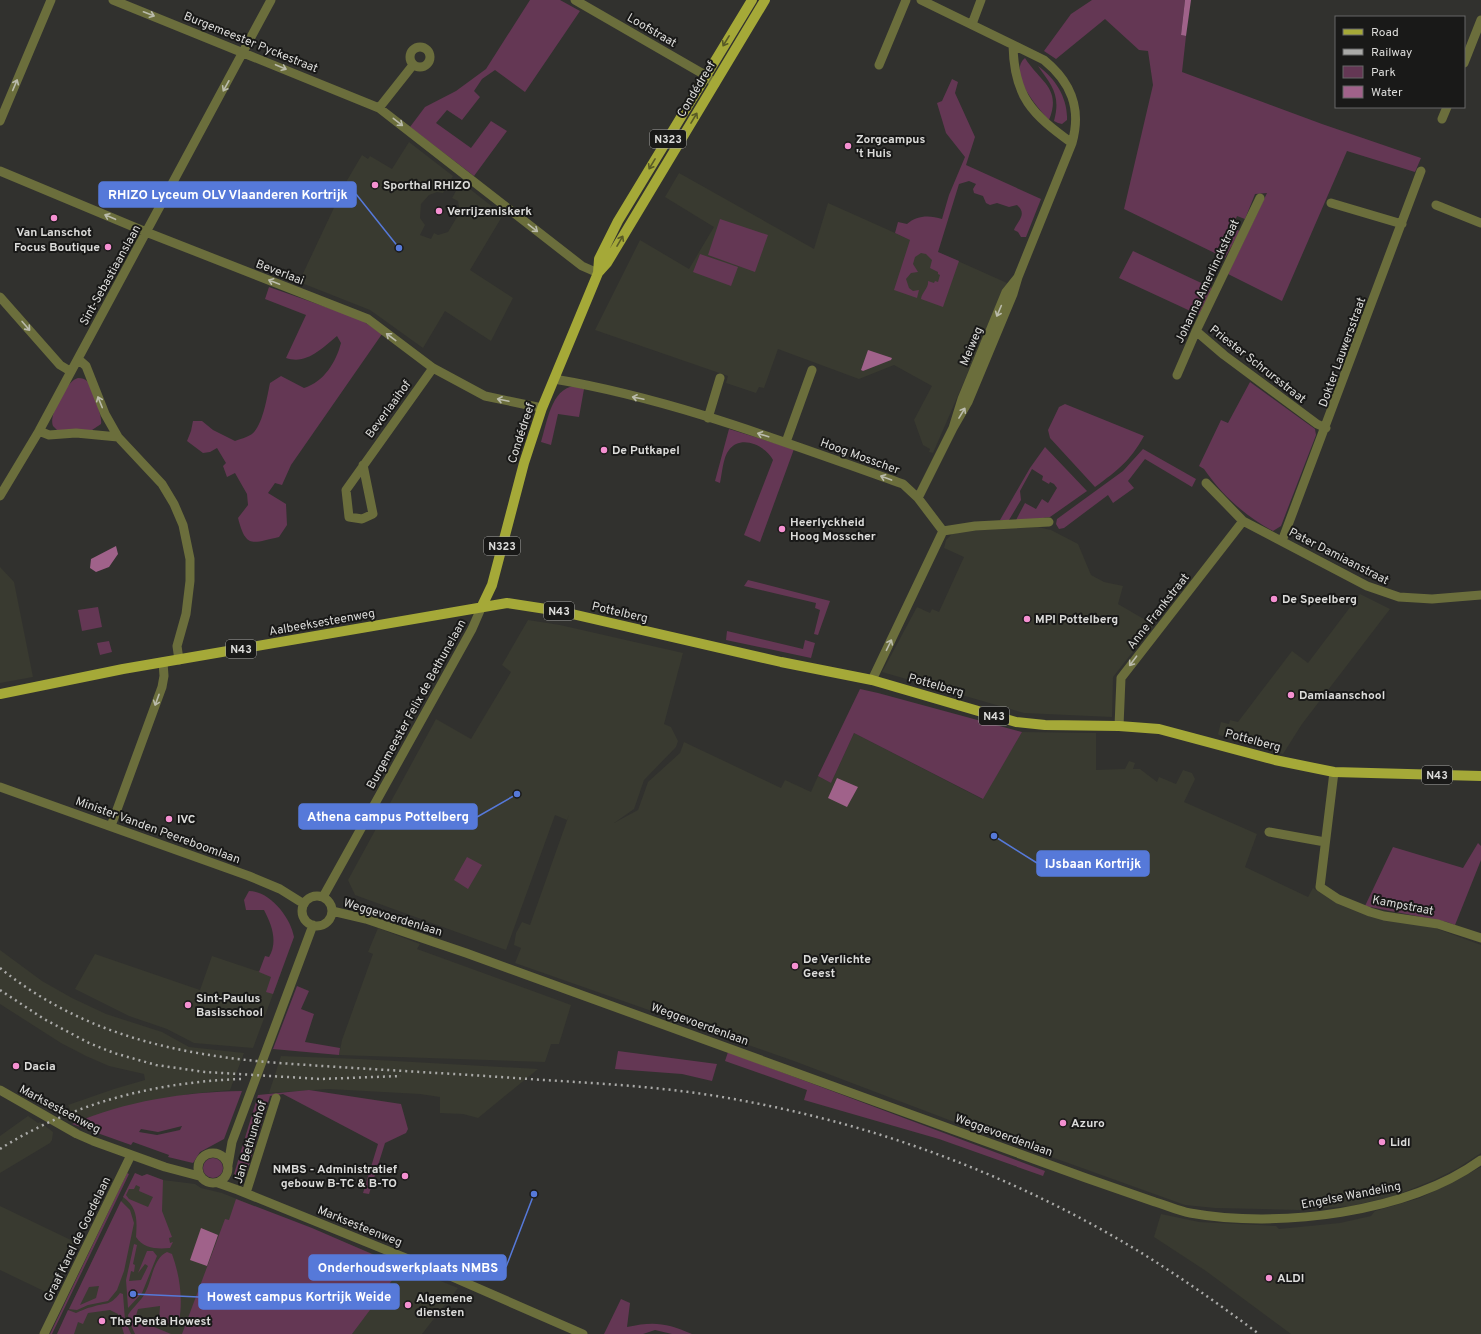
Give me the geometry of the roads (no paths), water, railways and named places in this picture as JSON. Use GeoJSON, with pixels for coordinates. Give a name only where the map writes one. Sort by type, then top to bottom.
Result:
{"type":"FeatureCollection","features":[{"type":"Feature","properties":{"kind":"main road","name":"Condédreef"},"geometry":{"type":"LineString","coordinates":[[482,606],[492,585],[524,463],[542,408],[598,273],[599,259],[618,221],[705,74],[752,0]]}},
{"type":"Feature","properties":{"kind":"main road","name":"Condédreef"},"geometry":{"type":"LineString","coordinates":[[598,273],[607,263],[765,0]]}},
{"type":"Feature","properties":{"kind":"main road","name":"Pottelberg"},"geometry":{"type":"LineString","coordinates":[[482,606],[507,603],[559,611],[775,661],[872,680],[1016,722],[1045,726],[1119,726],[1159,729],[1275,760],[1334,772],[1481,776]]}},
{"type":"Feature","properties":{"kind":"main road","name":"Aalbeeksesteenweg"},"geometry":{"type":"LineString","coordinates":[[0,694],[163,662],[482,606]]}},
{"type":"Feature","properties":{"kind":"street"},"geometry":{"type":"LineString","coordinates":[[0,121],[51,0]]}},
{"type":"Feature","properties":{"kind":"street","name":"Burgemeester Pyckestraat"},"geometry":{"type":"LineString","coordinates":[[113,0],[245,52],[379,108],[582,266],[598,273]]}},
{"type":"Feature","properties":{"kind":"street","name":"Sint-Sebastiaanslaan"},"geometry":{"type":"LineString","coordinates":[[0,496],[39,431],[70,371],[78,359],[245,52],[271,0]]}},
{"type":"Feature","properties":{"kind":"street","name":"Loofstraat"},"geometry":{"type":"LineString","coordinates":[[575,0],[705,74],[715,84]]}},
{"type":"Feature","properties":{"kind":"street"},"geometry":{"type":"LineString","coordinates":[[879,65],[906,0]]}},
{"type":"Feature","properties":{"kind":"street","name":"Meiweg"},"geometry":{"type":"LineString","coordinates":[[918,498],[953,428],[962,400],[1006,292],[1018,277],[1072,143],[1077,122],[1073,99],[1066,84],[1055,69],[1044,60],[921,0]]}},
{"type":"Feature","properties":{"kind":"street"},"geometry":{"type":"LineString","coordinates":[[972,24],[981,0]]}},
{"type":"Feature","properties":{"kind":"street"},"geometry":{"type":"LineString","coordinates":[[1465,60],[1481,20]]}},
{"type":"Feature","properties":{"kind":"street"},"geometry":{"type":"LineString","coordinates":[[1013,45],[1017,80],[1025,99],[1045,124],[1072,143]]}},
{"type":"Feature","properties":{"kind":"street"},"geometry":{"type":"LineString","coordinates":[[379,108],[413,65]]}},
{"type":"Feature","properties":{"kind":"street"},"geometry":{"type":"LineString","coordinates":[[1442,119],[1447,108]]}},
{"type":"Feature","properties":{"kind":"street","name":"Beverlaai"},"geometry":{"type":"LineString","coordinates":[[0,170],[146,232],[368,319],[433,368],[485,396],[542,408]]}},
{"type":"Feature","properties":{"kind":"street","name":"Dokter Lauwersstraat"},"geometry":{"type":"LineString","coordinates":[[1282,541],[1326,428],[1421,171]]}},
{"type":"Feature","properties":{"kind":"street","name":"Johanna Amerlinckstraat"},"geometry":{"type":"LineString","coordinates":[[1177,375],[1196,331],[1260,198]]}},
{"type":"Feature","properties":{"kind":"street"},"geometry":{"type":"LineString","coordinates":[[1331,203],[1402,224]]}},
{"type":"Feature","properties":{"kind":"street"},"geometry":{"type":"LineString","coordinates":[[1436,205],[1481,224]]}},
{"type":"Feature","properties":{"kind":"street"},"geometry":{"type":"LineString","coordinates":[[0,297],[60,365],[70,371]]}},
{"type":"Feature","properties":{"kind":"street","name":"Priester Schrursstraat"},"geometry":{"type":"LineString","coordinates":[[1196,331],[1224,355],[1311,420],[1326,428]]}},
{"type":"Feature","properties":{"kind":"street"},"geometry":{"type":"LineString","coordinates":[[78,359],[86,366],[98,400],[118,437],[140,458],[165,489],[179,514],[186,536],[190,559],[190,581],[186,614],[177,646],[179,660]]}},
{"type":"Feature","properties":{"kind":"street","name":"Beverlaaihof"},"geometry":{"type":"LineString","coordinates":[[363,465],[373,514],[362,519],[349,517],[346,490],[363,465],[433,368]]}},
{"type":"Feature","properties":{"kind":"street"},"geometry":{"type":"LineString","coordinates":[[786,442],[812,370]]}},
{"type":"Feature","properties":{"kind":"street"},"geometry":{"type":"LineString","coordinates":[[708,418],[720,378]]}},
{"type":"Feature","properties":{"kind":"street","name":"Hoog Mosscher"},"geometry":{"type":"LineString","coordinates":[[554,379],[672,406],[786,442],[904,484],[918,498],[944,531]]}},
{"type":"Feature","properties":{"kind":"street"},"geometry":{"type":"LineString","coordinates":[[39,431],[48,435],[76,433],[118,437]]}},
{"type":"Feature","properties":{"kind":"street","name":"Pater Damiaanstraat"},"geometry":{"type":"LineString","coordinates":[[1206,483],[1243,521],[1385,594],[1416,598],[1481,595]]}},
{"type":"Feature","properties":{"kind":"street","name":"Anne Frankstraat"},"geometry":{"type":"LineString","coordinates":[[1119,726],[1121,678],[1243,521]]}},
{"type":"Feature","properties":{"kind":"street"},"geometry":{"type":"LineString","coordinates":[[872,680],[944,531],[975,526],[1049,522]]}},
{"type":"Feature","properties":{"kind":"street","name":"Burgemeester Felix de Bethunelaan"},"geometry":{"type":"LineString","coordinates":[[323,897],[472,629],[482,606]]}},
{"type":"Feature","properties":{"kind":"street"},"geometry":{"type":"LineString","coordinates":[[111,826],[162,687],[164,676],[163,662]]}},
{"type":"Feature","properties":{"kind":"street","name":"Kampstraat"},"geometry":{"type":"LineString","coordinates":[[1334,772],[1320,887],[1338,899],[1384,916],[1438,924],[1481,938]]}},
{"type":"Feature","properties":{"kind":"street","name":"Minister Vanden Peereboomlaan"},"geometry":{"type":"LineString","coordinates":[[0,788],[249,876],[280,889],[304,904]]}},
{"type":"Feature","properties":{"kind":"street"},"geometry":{"type":"LineString","coordinates":[[1269,832],[1325,842]]}},
{"type":"Feature","properties":{"kind":"street"},"geometry":{"type":"LineString","coordinates":[[312,897],[323,897],[331,906],[332,911],[330,918],[326,923],[313,925],[303,917],[304,904],[312,897]]}},
{"type":"Feature","properties":{"kind":"street","name":"Weggevoerdenlaan"},"geometry":{"type":"LineString","coordinates":[[332,911],[366,919],[466,953],[1057,1167]]}},
{"type":"Feature","properties":{"kind":"street"},"geometry":{"type":"LineString","coordinates":[[228,1165],[223,1156],[213,1152],[202,1156],[197,1166],[199,1176],[206,1182],[218,1183],[227,1175],[232,1142],[313,925]]}},
{"type":"Feature","properties":{"kind":"street","name":"Marksesteenweg"},"geometry":{"type":"LineString","coordinates":[[0,1090],[77,1134],[131,1155],[199,1176]]}},
{"type":"Feature","properties":{"kind":"street","name":"Jan Bethunehof"},"geometry":{"type":"LineString","coordinates":[[242,1191],[276,1098]]}},
{"type":"Feature","properties":{"kind":"street"},"geometry":{"type":"LineString","coordinates":[[218,1154],[232,1142]]}},
{"type":"Feature","properties":{"kind":"street","name":"Graaf Karel de Goedelaan"},"geometry":{"type":"LineString","coordinates":[[44,1334],[131,1155]]}},
{"type":"Feature","properties":{"kind":"street","name":"Engelse Wandeling"},"geometry":{"type":"LineString","coordinates":[[1057,1167],[1188,1213],[1248,1219],[1306,1218],[1393,1201],[1431,1188],[1464,1171],[1481,1160]]}},
{"type":"Feature","properties":{"kind":"street","name":"Marksesteenweg"},"geometry":{"type":"LineString","coordinates":[[178,1170],[197,1166]]}},
{"type":"Feature","properties":{"kind":"street"},"geometry":{"type":"LineString","coordinates":[[227,1175],[242,1191]]}},
{"type":"Feature","properties":{"kind":"street","name":"Marksesteenweg"},"geometry":{"type":"LineString","coordinates":[[218,1183],[242,1191],[407,1258],[583,1334]]}},
{"type":"Feature","properties":{"kind":"water"},"geometry":{"type":"Polygon","coordinates":[[[1185,0],[1191,0],[1186,36],[1181,35],[1185,0]]]}},
{"type":"Feature","properties":{"kind":"water"},"geometry":{"type":"Polygon","coordinates":[[[868,350],[892,358],[891,360],[863,371],[861,370],[868,350]]]}},
{"type":"Feature","properties":{"kind":"water"},"geometry":{"type":"Polygon","coordinates":[[[116,546],[118,554],[109,567],[96,572],[90,568],[91,559],[116,546]]]}},
{"type":"Feature","properties":{"kind":"water"},"geometry":{"type":"Polygon","coordinates":[[[837,778],[858,787],[847,807],[828,798],[837,778]]]}},
{"type":"Feature","properties":{"kind":"water"},"geometry":{"type":"Polygon","coordinates":[[[201,1228],[218,1235],[207,1266],[190,1260],[201,1228]]]}},
{"type":"Feature","properties":{"kind":"railway"},"geometry":{"type":"LineString","coordinates":[[0,968],[31,991],[64,1010],[97,1025],[167,1047],[203,1054],[279,1063],[646,1087],[716,1096],[773,1107],[829,1120],[885,1136],[940,1155],[994,1177],[1046,1201],[1098,1228],[1176,1275],[1259,1334]]}},
{"type":"Feature","properties":{"kind":"railway"},"geometry":{"type":"LineString","coordinates":[[0,990],[44,1019],[89,1043],[114,1053],[156,1065],[205,1072],[320,1079],[401,1076]]}},
{"type":"Feature","properties":{"kind":"railway"},"geometry":{"type":"LineString","coordinates":[[0,1149],[56,1119],[85,1107],[146,1090],[209,1081],[241,1079]]}},
{"type":"Feature","properties":{"kind":"place","name":"Zorgcampus 't Huis"},"geometry":{"type":"Point","coordinates":[848,146]}},
{"type":"Feature","properties":{"kind":"place","name":"Sporthal RHIZO"},"geometry":{"type":"Point","coordinates":[375,185]}},
{"type":"Feature","properties":{"kind":"place","name":"Verrijzeniskerk"},"geometry":{"type":"Point","coordinates":[439,211]}},
{"type":"Feature","properties":{"kind":"place","name":"Van Lanschot"},"geometry":{"type":"Point","coordinates":[54,218]}},
{"type":"Feature","properties":{"kind":"place","name":"Focus Boutique"},"geometry":{"type":"Point","coordinates":[108,247]}},
{"type":"Feature","properties":{"kind":"place","name":"RHIZO Lyceum OLV Vlaanderen Kortrijk"},"geometry":{"type":"Point","coordinates":[399,248]}},
{"type":"Feature","properties":{"kind":"place","name":"De Putkapel"},"geometry":{"type":"Point","coordinates":[604,450]}},
{"type":"Feature","properties":{"kind":"place","name":"Heerlyckheid Hoog Mosscher"},"geometry":{"type":"Point","coordinates":[782,529]}},
{"type":"Feature","properties":{"kind":"place","name":"De Speelberg"},"geometry":{"type":"Point","coordinates":[1274,599]}},
{"type":"Feature","properties":{"kind":"place","name":"MPI Pottelberg"},"geometry":{"type":"Point","coordinates":[1027,619]}},
{"type":"Feature","properties":{"kind":"place","name":"Damiaanschool"},"geometry":{"type":"Point","coordinates":[1291,695]}},
{"type":"Feature","properties":{"kind":"place","name":"Athena campus Pottelberg"},"geometry":{"type":"Point","coordinates":[517,794]}},
{"type":"Feature","properties":{"kind":"place","name":"IVC"},"geometry":{"type":"Point","coordinates":[169,819]}},
{"type":"Feature","properties":{"kind":"place","name":"IJsbaan Kortrijk"},"geometry":{"type":"Point","coordinates":[994,836]}},
{"type":"Feature","properties":{"kind":"place","name":"De Verlichte Geest"},"geometry":{"type":"Point","coordinates":[795,966]}},
{"type":"Feature","properties":{"kind":"place","name":"Sint-Paulus Basisschool"},"geometry":{"type":"Point","coordinates":[188,1005]}},
{"type":"Feature","properties":{"kind":"place","name":"Dacia"},"geometry":{"type":"Point","coordinates":[16,1066]}},
{"type":"Feature","properties":{"kind":"place","name":"Azuro"},"geometry":{"type":"Point","coordinates":[1063,1123]}},
{"type":"Feature","properties":{"kind":"place","name":"Lidl"},"geometry":{"type":"Point","coordinates":[1382,1142]}},
{"type":"Feature","properties":{"kind":"place","name":"NMBS - Administratief gebouw B-TC & B-TO"},"geometry":{"type":"Point","coordinates":[405,1176]}},
{"type":"Feature","properties":{"kind":"place","name":"Onderhoudswerkplaats NMBS"},"geometry":{"type":"Point","coordinates":[534,1194]}},
{"type":"Feature","properties":{"kind":"place","name":"ALDI"},"geometry":{"type":"Point","coordinates":[1269,1278]}},
{"type":"Feature","properties":{"kind":"place","name":"Howest campus Kortrijk Weide"},"geometry":{"type":"Point","coordinates":[133,1294]}},
{"type":"Feature","properties":{"kind":"place","name":"Algemene diensten"},"geometry":{"type":"Point","coordinates":[408,1305]}},
{"type":"Feature","properties":{"kind":"place","name":"The Penta Howest"},"geometry":{"type":"Point","coordinates":[102,1321]}}]}
